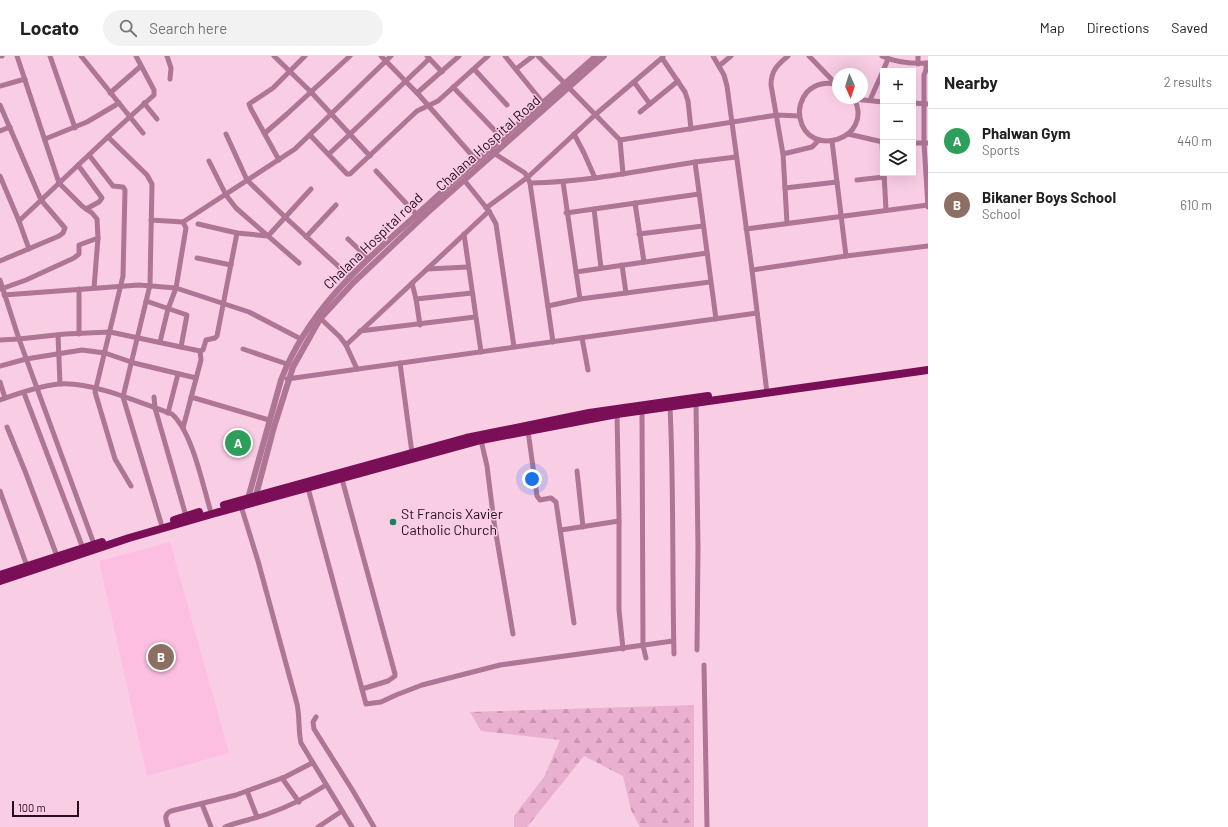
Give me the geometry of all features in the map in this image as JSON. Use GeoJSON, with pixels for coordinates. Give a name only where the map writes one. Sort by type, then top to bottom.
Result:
{"type":"FeatureCollection","features":[{"type":"Feature","properties":{"kind":"main road"},"geometry":{"type":"LineString","coordinates":[[255,499],[308,488],[481,440],[617,414],[696,403],[928,364]]}},
{"type":"Feature","properties":{"kind":"main road"},"geometry":{"type":"LineString","coordinates":[[0,581],[83,551],[255,499],[466,438],[589,413],[928,370]]}},
{"type":"Feature","properties":{"kind":"main road"},"geometry":{"type":"LineString","coordinates":[[0,575],[57,556],[83,551],[94,544],[161,523],[210,509],[245,503]]}},
{"type":"Feature","properties":{"kind":"street"},"geometry":{"type":"LineString","coordinates":[[17,56],[59,183],[97,219],[98,238],[94,288]]}},
{"type":"Feature","properties":{"kind":"street"},"geometry":{"type":"LineString","coordinates":[[50,56],[74,128]]}},
{"type":"Feature","properties":{"kind":"street"},"geometry":{"type":"LineString","coordinates":[[81,56],[143,133]]}},
{"type":"Feature","properties":{"kind":"street"},"geometry":{"type":"LineString","coordinates":[[19,221],[154,93],[136,56]]}},
{"type":"Feature","properties":{"kind":"street"},"geometry":{"type":"LineString","coordinates":[[167,56],[171,68],[170,79]]}},
{"type":"Feature","properties":{"kind":"street"},"geometry":{"type":"LineString","coordinates":[[274,56],[311,92],[370,156]]}},
{"type":"Feature","properties":{"kind":"street"},"geometry":{"type":"LineString","coordinates":[[279,160],[265,132],[250,109],[249,104],[269,90],[305,56]]}},
{"type":"Feature","properties":{"kind":"street"},"geometry":{"type":"LineString","coordinates":[[265,132],[350,56]]}},
{"type":"Feature","properties":{"kind":"street"},"geometry":{"type":"LineString","coordinates":[[381,56],[418,93],[477,161]]}},
{"type":"Feature","properties":{"kind":"street"},"geometry":{"type":"LineString","coordinates":[[151,220],[183,222],[279,160],[295,149],[391,56]]}},
{"type":"Feature","properties":{"kind":"street"},"geometry":{"type":"LineString","coordinates":[[418,93],[459,56]]}},
{"type":"Feature","properties":{"kind":"street"},"geometry":{"type":"LineString","coordinates":[[310,135],[348,174],[350,174],[417,111],[438,100],[488,56]]}},
{"type":"Feature","properties":{"kind":"street"},"geometry":{"type":"LineString","coordinates":[[505,56],[543,103]]}},
{"type":"Feature","properties":{"kind":"street"},"geometry":{"type":"LineString","coordinates":[[516,70],[533,56]]}},
{"type":"Feature","properties":{"kind":"street"},"geometry":{"type":"LineString","coordinates":[[538,56],[620,140],[623,174]]}},
{"type":"Feature","properties":{"kind":"street","name":"Chalana Hospital road"},"geometry":{"type":"LineString","coordinates":[[245,503],[287,364],[301,339],[318,317],[350,277],[369,259],[477,161],[491,152],[503,139],[543,103],[567,86],[596,56]]}},
{"type":"Feature","properties":{"kind":"street","name":"Chalana Hospital Road"},"geometry":{"type":"LineString","coordinates":[[255,499],[274,427],[290,378],[297,359],[318,317],[427,213],[464,180],[491,152],[604,56]]}},
{"type":"Feature","properties":{"kind":"street"},"geometry":{"type":"LineString","coordinates":[[713,56],[719,66],[727,86],[767,390]]}},
{"type":"Feature","properties":{"kind":"street"},"geometry":{"type":"LineString","coordinates":[[719,66],[731,56]]}},
{"type":"Feature","properties":{"kind":"street"},"geometry":{"type":"LineString","coordinates":[[787,223],[783,154],[771,85],[771,76],[778,64],[788,56]]}},
{"type":"Feature","properties":{"kind":"street"},"geometry":{"type":"LineString","coordinates":[[809,56],[832,78]]}},
{"type":"Feature","properties":{"kind":"street"},"geometry":{"type":"LineString","coordinates":[[746,229],[928,205],[924,75],[927,71],[927,64],[909,63],[888,59],[882,56]]}},
{"type":"Feature","properties":{"kind":"street"},"geometry":{"type":"LineString","coordinates":[[918,56],[918,64]]}},
{"type":"Feature","properties":{"kind":"street"},"geometry":{"type":"LineString","coordinates":[[329,154],[406,82],[428,57],[442,72]]}},
{"type":"Feature","properties":{"kind":"street"},"geometry":{"type":"LineString","coordinates":[[346,344],[464,234],[488,209],[528,177],[596,114],[663,57],[685,92],[688,101],[691,129]]}},
{"type":"Feature","properties":{"kind":"street"},"geometry":{"type":"LineString","coordinates":[[884,68],[888,59]]}},
{"type":"Feature","properties":{"kind":"street"},"geometry":{"type":"LineString","coordinates":[[110,93],[141,66]]}},
{"type":"Feature","properties":{"kind":"street"},"geometry":{"type":"LineString","coordinates":[[474,69],[507,105]]}},
{"type":"Feature","properties":{"kind":"street"},"geometry":{"type":"LineString","coordinates":[[880,78],[870,100],[880,102]]}},
{"type":"Feature","properties":{"kind":"street"},"geometry":{"type":"LineString","coordinates":[[0,86],[25,79]]}},
{"type":"Feature","properties":{"kind":"street"},"geometry":{"type":"LineString","coordinates":[[640,112],[678,81]]}},
{"type":"Feature","properties":{"kind":"street"},"geometry":{"type":"LineString","coordinates":[[634,82],[650,104]]}},
{"type":"Feature","properties":{"kind":"street"},"geometry":{"type":"LineString","coordinates":[[832,84],[824,83],[811,88],[802,98],[799,116],[804,128],[810,135],[818,140],[832,141],[848,134],[854,126],[857,117],[856,104]]}},
{"type":"Feature","properties":{"kind":"street"},"geometry":{"type":"LineString","coordinates":[[454,87],[503,139]]}},
{"type":"Feature","properties":{"kind":"street"},"geometry":{"type":"LineString","coordinates":[[45,139],[93,119],[119,103]]}},
{"type":"Feature","properties":{"kind":"street"},"geometry":{"type":"LineString","coordinates":[[144,103],[157,119]]}},
{"type":"Feature","properties":{"kind":"street"},"geometry":{"type":"LineString","coordinates":[[916,103],[926,104]]}},
{"type":"Feature","properties":{"kind":"street"},"geometry":{"type":"LineString","coordinates":[[0,105],[41,200],[63,226],[65,231],[59,236],[0,261]]}},
{"type":"Feature","properties":{"kind":"street"},"geometry":{"type":"LineString","coordinates":[[620,140],[777,115],[799,116]]}},
{"type":"Feature","properties":{"kind":"street"},"geometry":{"type":"LineString","coordinates":[[0,131],[10,126]]}},
{"type":"Feature","properties":{"kind":"street"},"geometry":{"type":"LineString","coordinates":[[226,134],[247,180],[350,277]]}},
{"type":"Feature","properties":{"kind":"street"},"geometry":{"type":"LineString","coordinates":[[574,134],[595,178]]}},
{"type":"Feature","properties":{"kind":"street"},"geometry":{"type":"LineString","coordinates":[[848,134],[880,142]]}},
{"type":"Feature","properties":{"kind":"street"},"geometry":{"type":"LineString","coordinates":[[108,137],[150,179],[152,191],[150,285],[123,397],[161,523]]}},
{"type":"Feature","properties":{"kind":"street"},"geometry":{"type":"LineString","coordinates":[[783,154],[812,147],[818,140]]}},
{"type":"Feature","properties":{"kind":"street"},"geometry":{"type":"LineString","coordinates":[[832,141],[846,256]]}},
{"type":"Feature","properties":{"kind":"street"},"geometry":{"type":"LineString","coordinates":[[491,152],[525,173],[530,183],[553,342]]}},
{"type":"Feature","properties":{"kind":"street"},"geometry":{"type":"LineString","coordinates":[[88,155],[113,186],[123,187],[125,190],[125,230],[122,286],[95,388],[95,397],[115,459],[131,486]]}},
{"type":"Feature","properties":{"kind":"street"},"geometry":{"type":"LineString","coordinates":[[530,183],[563,182],[695,162],[736,158]]}},
{"type":"Feature","properties":{"kind":"street"},"geometry":{"type":"LineString","coordinates":[[208,161],[226,195],[236,208],[299,263]]}},
{"type":"Feature","properties":{"kind":"street"},"geometry":{"type":"LineString","coordinates":[[695,162],[716,319]]}},
{"type":"Feature","properties":{"kind":"street"},"geometry":{"type":"LineString","coordinates":[[78,165],[102,198],[99,202],[86,209]]}},
{"type":"Feature","properties":{"kind":"street"},"geometry":{"type":"LineString","coordinates":[[376,171],[416,215]]}},
{"type":"Feature","properties":{"kind":"street"},"geometry":{"type":"LineString","coordinates":[[0,176],[29,249]]}},
{"type":"Feature","properties":{"kind":"street"},"geometry":{"type":"LineString","coordinates":[[856,180],[880,176]]}},
{"type":"Feature","properties":{"kind":"street"},"geometry":{"type":"LineString","coordinates":[[884,176],[886,210]]}},
{"type":"Feature","properties":{"kind":"street"},"geometry":{"type":"LineString","coordinates":[[464,180],[488,209],[496,224],[514,347]]}},
{"type":"Feature","properties":{"kind":"street"},"geometry":{"type":"LineString","coordinates":[[563,182],[566,213],[580,300]]}},
{"type":"Feature","properties":{"kind":"street"},"geometry":{"type":"LineString","coordinates":[[785,188],[837,182]]}},
{"type":"Feature","properties":{"kind":"street"},"geometry":{"type":"LineString","coordinates":[[268,236],[311,189]]}},
{"type":"Feature","properties":{"kind":"street"},"geometry":{"type":"LineString","coordinates":[[566,213],[699,194]]}},
{"type":"Feature","properties":{"kind":"street"},"geometry":{"type":"LineString","coordinates":[[635,203],[644,262]]}},
{"type":"Feature","properties":{"kind":"street"},"geometry":{"type":"LineString","coordinates":[[306,237],[336,205]]}},
{"type":"Feature","properties":{"kind":"street"},"geometry":{"type":"LineString","coordinates":[[594,209],[601,268]]}},
{"type":"Feature","properties":{"kind":"street"},"geometry":{"type":"LineString","coordinates":[[160,342],[168,309],[176,288],[186,234],[186,225],[183,222]]}},
{"type":"Feature","properties":{"kind":"street"},"geometry":{"type":"LineString","coordinates":[[198,224],[237,233],[268,236]]}},
{"type":"Feature","properties":{"kind":"street"},"geometry":{"type":"LineString","coordinates":[[639,234],[703,226]]}},
{"type":"Feature","properties":{"kind":"street"},"geometry":{"type":"LineString","coordinates":[[200,351],[203,350],[206,340],[217,336],[237,233]]}},
{"type":"Feature","properties":{"kind":"street"},"geometry":{"type":"LineString","coordinates":[[464,234],[481,352]]}},
{"type":"Feature","properties":{"kind":"street"},"geometry":{"type":"LineString","coordinates":[[1,288],[26,280],[74,258],[79,254],[79,245],[98,238]]}},
{"type":"Feature","properties":{"kind":"street"},"geometry":{"type":"LineString","coordinates":[[348,239],[369,259]]}},
{"type":"Feature","properties":{"kind":"street"},"geometry":{"type":"LineString","coordinates":[[752,270],[928,246]]}},
{"type":"Feature","properties":{"kind":"street"},"geometry":{"type":"LineString","coordinates":[[576,272],[707,253]]}},
{"type":"Feature","properties":{"kind":"street"},"geometry":{"type":"LineString","coordinates":[[196,258],[231,265]]}},
{"type":"Feature","properties":{"kind":"street"},"geometry":{"type":"LineString","coordinates":[[622,265],[626,293]]}},
{"type":"Feature","properties":{"kind":"street"},"geometry":{"type":"LineString","coordinates":[[427,269],[468,267]]}},
{"type":"Feature","properties":{"kind":"street"},"geometry":{"type":"LineString","coordinates":[[0,280],[1,288],[19,340],[94,544]]}},
{"type":"Feature","properties":{"kind":"street"},"geometry":{"type":"LineString","coordinates":[[548,306],[626,293],[710,282]]}},
{"type":"Feature","properties":{"kind":"street"},"geometry":{"type":"LineString","coordinates":[[412,283],[420,325]]}},
{"type":"Feature","properties":{"kind":"street"},"geometry":{"type":"LineString","coordinates":[[4,295],[122,286],[150,285],[176,288],[223,303],[261,318],[301,339]]}},
{"type":"Feature","properties":{"kind":"street"},"geometry":{"type":"LineString","coordinates":[[79,289],[79,334]]}},
{"type":"Feature","properties":{"kind":"street"},"geometry":{"type":"LineString","coordinates":[[416,299],[472,293]]}},
{"type":"Feature","properties":{"kind":"street"},"geometry":{"type":"LineString","coordinates":[[146,301],[187,315],[180,347]]}},
{"type":"Feature","properties":{"kind":"street"},"geometry":{"type":"LineString","coordinates":[[281,380],[757,313]]}},
{"type":"Feature","properties":{"kind":"street"},"geometry":{"type":"LineString","coordinates":[[318,317],[346,344],[357,369]]}},
{"type":"Feature","properties":{"kind":"street"},"geometry":{"type":"LineString","coordinates":[[360,331],[420,325],[475,317]]}},
{"type":"Feature","properties":{"kind":"street"},"geometry":{"type":"LineString","coordinates":[[0,340],[19,340],[58,335],[110,332],[200,351]]}},
{"type":"Feature","properties":{"kind":"street"},"geometry":{"type":"LineString","coordinates":[[58,335],[60,353],[60,384]]}},
{"type":"Feature","properties":{"kind":"street"},"geometry":{"type":"LineString","coordinates":[[582,338],[588,370]]}},
{"type":"Feature","properties":{"kind":"street"},"geometry":{"type":"LineString","coordinates":[[243,349],[287,364]]}},
{"type":"Feature","properties":{"kind":"street"},"geometry":{"type":"LineString","coordinates":[[0,366],[26,358],[82,350],[105,353],[132,363],[196,378]]}},
{"type":"Feature","properties":{"kind":"street"},"geometry":{"type":"LineString","coordinates":[[183,428],[201,360],[200,351]]}},
{"type":"Feature","properties":{"kind":"street"},"geometry":{"type":"LineString","coordinates":[[400,363],[412,453]]}},
{"type":"Feature","properties":{"kind":"street"},"geometry":{"type":"LineString","coordinates":[[168,413],[178,374]]}},
{"type":"Feature","properties":{"kind":"street"},"geometry":{"type":"LineString","coordinates":[[0,382],[2,399],[37,388],[60,384],[77,385],[95,388],[172,414],[183,428],[191,445],[210,509]]}},
{"type":"Feature","properties":{"kind":"street"},"geometry":{"type":"LineString","coordinates":[[24,393],[83,551]]}},
{"type":"Feature","properties":{"kind":"street"},"geometry":{"type":"LineString","coordinates":[[154,397],[154,408],[186,516]]}},
{"type":"Feature","properties":{"kind":"street"},"geometry":{"type":"LineString","coordinates":[[191,397],[269,420]]}},
{"type":"Feature","properties":{"kind":"street"},"geometry":{"type":"LineString","coordinates":[[696,403],[698,548],[696,650]]}},
{"type":"Feature","properties":{"kind":"street"},"geometry":{"type":"LineString","coordinates":[[670,407],[673,470],[672,519],[674,654]]}},
{"type":"Feature","properties":{"kind":"street"},"geometry":{"type":"LineString","coordinates":[[642,411],[643,646],[646,658]]}},
{"type":"Feature","properties":{"kind":"street"},"geometry":{"type":"LineString","coordinates":[[617,414],[619,610],[623,649]]}},
{"type":"Feature","properties":{"kind":"street"},"geometry":{"type":"LineString","coordinates":[[7,427],[57,556]]}},
{"type":"Feature","properties":{"kind":"street"},"geometry":{"type":"LineString","coordinates":[[528,431],[537,496],[540,500],[551,498],[556,502],[574,623]]}},
{"type":"Feature","properties":{"kind":"street"},"geometry":{"type":"LineString","coordinates":[[481,440],[488,472],[494,522],[513,634]]}},
{"type":"Feature","properties":{"kind":"street"},"geometry":{"type":"LineString","coordinates":[[577,471],[583,527]]}},
{"type":"Feature","properties":{"kind":"street"},"geometry":{"type":"LineString","coordinates":[[342,479],[395,674],[391,680],[362,689]]}},
{"type":"Feature","properties":{"kind":"street"},"geometry":{"type":"LineString","coordinates":[[308,488],[366,704],[380,702],[396,694],[422,685],[481,669],[673,641]]}},
{"type":"Feature","properties":{"kind":"street"},"geometry":{"type":"LineString","coordinates":[[0,491],[27,566]]}},
{"type":"Feature","properties":{"kind":"street"},"geometry":{"type":"LineString","coordinates":[[245,503],[258,561],[297,704],[301,743],[352,827]]}},
{"type":"Feature","properties":{"kind":"street"},"geometry":{"type":"LineString","coordinates":[[560,530],[619,521]]}},
{"type":"Feature","properties":{"kind":"street"},"geometry":{"type":"LineString","coordinates":[[704,665],[707,827]]}},
{"type":"Feature","properties":{"kind":"street"},"geometry":{"type":"LineString","coordinates":[[316,717],[313,722],[314,729],[374,827]]}},
{"type":"Feature","properties":{"kind":"street"},"geometry":{"type":"LineString","coordinates":[[168,827],[166,817],[168,812],[236,795],[282,778],[312,763]]}},
{"type":"Feature","properties":{"kind":"street"},"geometry":{"type":"LineString","coordinates":[[282,778],[299,802]]}},
{"type":"Feature","properties":{"kind":"street"},"geometry":{"type":"LineString","coordinates":[[226,827],[272,813],[299,802],[326,785]]}},
{"type":"Feature","properties":{"kind":"street"},"geometry":{"type":"LineString","coordinates":[[247,791],[257,817]]}},
{"type":"Feature","properties":{"kind":"street"},"geometry":{"type":"LineString","coordinates":[[202,804],[211,827]]}},
{"type":"Feature","properties":{"kind":"street"},"geometry":{"type":"LineString","coordinates":[[318,827],[342,811]]}},
{"type":"Feature","properties":{"kind":"shaded area"},"geometry":{"type":"Polygon","coordinates":[[[170,542],[229,753],[147,776],[99,561],[170,542]]]}},
{"type":"Feature","properties":{"kind":"green space"},"geometry":{"type":"Polygon","coordinates":[[[694,705],[694,827],[640,827],[631,810],[623,776],[584,756],[527,827],[514,827],[514,816],[544,777],[560,740],[481,731],[470,712],[694,705]]]}},
{"type":"Feature","properties":{"kind":"place","name":"Phalwan Gym"},"geometry":{"type":"Point","coordinates":[238,443]}},
{"type":"Feature","properties":{"kind":"place","name":"St Francis Xavier Catholic Church"},"geometry":{"type":"Point","coordinates":[393,522]}},
{"type":"Feature","properties":{"kind":"place","name":"Bikaner Boys School"},"geometry":{"type":"Point","coordinates":[161,657]}}]}
